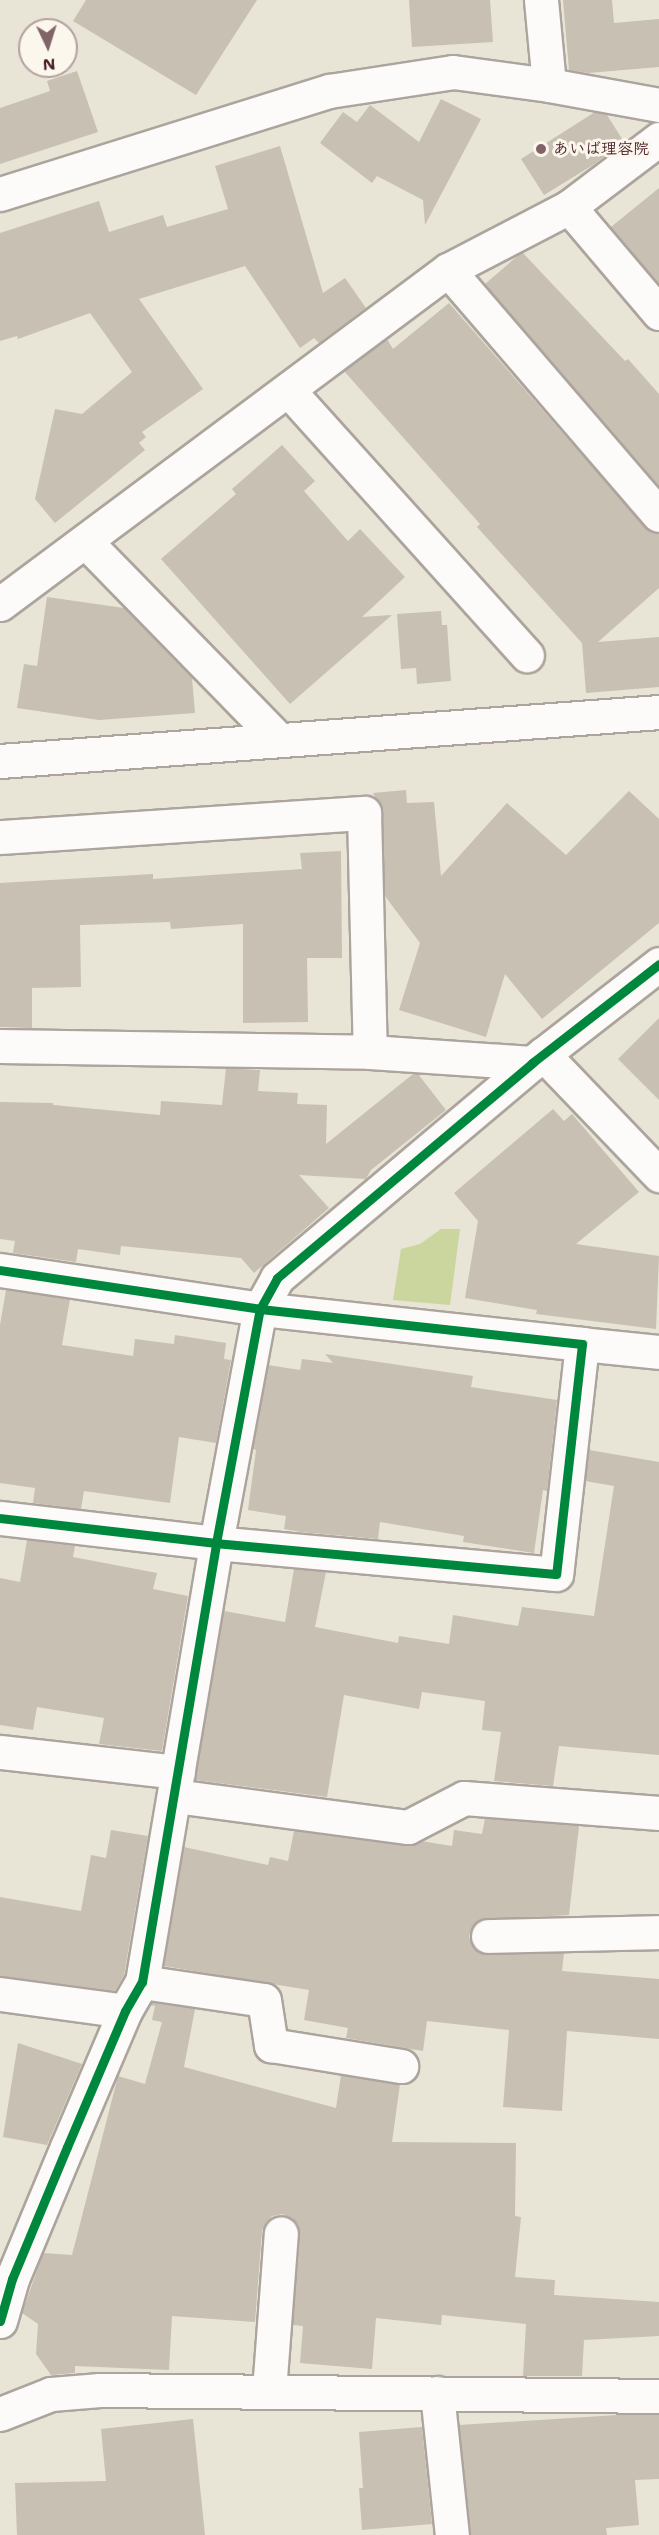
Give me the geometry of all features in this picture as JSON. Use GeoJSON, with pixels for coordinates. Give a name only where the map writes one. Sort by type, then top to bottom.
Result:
{"type":"FeatureCollection","features":[{"type":"Feature","properties":{"kind":"street"},"geometry":{"type":"LineString","coordinates":[[541,0],[549,85]]}},
{"type":"Feature","properties":{"kind":"street"},"geometry":{"type":"LineString","coordinates":[[0,194],[329,92],[453,72],[549,85],[659,105]]}},
{"type":"Feature","properties":{"kind":"street"},"geometry":{"type":"LineString","coordinates":[[0,604],[448,270],[569,207],[659,139]]}},
{"type":"Feature","properties":{"kind":"street"},"geometry":{"type":"LineString","coordinates":[[569,207],[659,313]]}},
{"type":"Feature","properties":{"kind":"street"},"geometry":{"type":"LineString","coordinates":[[448,270],[659,514]]}},
{"type":"Feature","properties":{"kind":"street"},"geometry":{"type":"LineString","coordinates":[[288,390],[527,655]]}},
{"type":"Feature","properties":{"kind":"street"},"geometry":{"type":"LineString","coordinates":[[85,541],[279,740]]}},
{"type":"Feature","properties":{"kind":"street"},"geometry":{"type":"LineString","coordinates":[[0,760],[659,712]]}},
{"type":"Feature","properties":{"kind":"street"},"geometry":{"type":"LineString","coordinates":[[0,837],[364,813],[370,1052]]}},
{"type":"Feature","properties":{"kind":"street"},"geometry":{"type":"LineString","coordinates":[[0,2321],[12,2279],[125,2011],[142,1982],[216,1543],[260,1309],[277,1278],[537,1058],[659,964]]}},
{"type":"Feature","properties":{"kind":"street"},"geometry":{"type":"LineString","coordinates":[[0,1046],[370,1052],[537,1058],[659,1175]]}},
{"type":"Feature","properties":{"kind":"street"},"geometry":{"type":"LineString","coordinates":[[0,1270],[260,1309],[659,1352]]}},
{"type":"Feature","properties":{"kind":"street"},"geometry":{"type":"LineString","coordinates":[[0,1518],[216,1543],[556,1574],[582,1344]]}},
{"type":"Feature","properties":{"kind":"street"},"geometry":{"type":"LineString","coordinates":[[0,1752],[408,1827],[464,1798],[659,1813]]}},
{"type":"Feature","properties":{"kind":"street"},"geometry":{"type":"LineString","coordinates":[[488,1936],[659,1932]]}},
{"type":"Feature","properties":{"kind":"street"},"geometry":{"type":"LineString","coordinates":[[142,1982],[264,2000],[271,2045],[401,2067]]}},
{"type":"Feature","properties":{"kind":"street"},"geometry":{"type":"LineString","coordinates":[[0,1994],[125,2011]]}},
{"type":"Feature","properties":{"kind":"street"},"geometry":{"type":"LineString","coordinates":[[269,2391],[281,2233]]}},
{"type":"Feature","properties":{"kind":"street"},"geometry":{"type":"LineString","coordinates":[[0,2414],[51,2394],[100,2390],[659,2396]]}},
{"type":"Feature","properties":{"kind":"street"},"geometry":{"type":"LineString","coordinates":[[437,2393],[452,2535]]}},
{"type":"Feature","properties":{"kind":"green space"},"geometry":{"type":"Polygon","coordinates":[[[441,1229],[460,1229],[450,1305],[393,1300],[401,1249],[420,1244],[441,1229]]]}},
{"type":"Feature","properties":{"kind":"building"},"geometry":{"type":"Polygon","coordinates":[[[86,0],[257,0],[196,95],[78,24],[78,18],[75,18],[86,0]]]}},
{"type":"Feature","properties":{"kind":"building"},"geometry":{"type":"Polygon","coordinates":[[[409,0],[490,0],[493,42],[412,47],[409,0]]]}},
{"type":"Feature","properties":{"kind":"building"},"geometry":{"type":"Polygon","coordinates":[[[563,0],[612,0],[614,23],[659,19],[659,67],[588,73],[569,70],[563,0]]]}},
{"type":"Feature","properties":{"kind":"building"},"geometry":{"type":"Polygon","coordinates":[[[78,74],[98,132],[0,164],[0,108],[50,91],[47,81],[56,78],[78,78],[78,74]]]}},
{"type":"Feature","properties":{"kind":"building"},"geometry":{"type":"Polygon","coordinates":[[[441,99],[481,119],[425,225],[423,200],[377,176],[372,183],[320,143],[343,112],[357,122],[370,105],[419,142],[441,99]]]}},
{"type":"Feature","properties":{"kind":"building"},"geometry":{"type":"Polygon","coordinates":[[[595,112],[607,115],[624,142],[593,165],[544,195],[521,159],[595,112]]]}},
{"type":"Feature","properties":{"kind":"building"},"geometry":{"type":"Polygon","coordinates":[[[280,146],[323,293],[345,278],[366,308],[319,343],[314,338],[300,348],[245,266],[139,299],[203,389],[142,432],[146,437],[139,443],[145,450],[55,523],[35,499],[55,409],[82,414],[132,372],[90,313],[18,339],[17,336],[0,341],[0,233],[99,201],[109,232],[163,215],[167,227],[228,209],[215,166],[280,146]]]}},
{"type":"Feature","properties":{"kind":"building"},"geometry":{"type":"Polygon","coordinates":[[[659,188],[659,284],[611,227],[659,188]]]}},
{"type":"Feature","properties":{"kind":"building"},"geometry":{"type":"Polygon","coordinates":[[[522,252],[625,361],[628,359],[659,394],[659,486],[485,284],[522,252]]]}},
{"type":"Feature","properties":{"kind":"building"},"geometry":{"type":"Polygon","coordinates":[[[449,303],[645,527],[659,533],[659,588],[598,642],[659,637],[659,687],[586,693],[582,643],[477,527],[480,524],[344,371],[387,339],[393,349],[449,303]]]}},
{"type":"Feature","properties":{"kind":"building"},"geometry":{"type":"Polygon","coordinates":[[[282,445],[315,481],[304,491],[348,541],[360,529],[405,577],[362,617],[392,615],[290,704],[161,559],[236,494],[232,489],[282,445]]]}},
{"type":"Feature","properties":{"kind":"building"},"geometry":{"type":"Polygon","coordinates":[[[47,597],[124,608],[192,678],[195,713],[99,720],[17,708],[24,664],[37,666],[47,597]]]}},
{"type":"Feature","properties":{"kind":"building"},"geometry":{"type":"Polygon","coordinates":[[[441,611],[442,625],[447,625],[451,681],[417,684],[416,668],[401,669],[397,614],[441,611]]]}},
{"type":"Feature","properties":{"kind":"building"},"geometry":{"type":"Polygon","coordinates":[[[406,790],[407,803],[434,802],[441,876],[507,803],[566,855],[629,791],[659,819],[659,923],[542,1019],[505,974],[486,1037],[399,1010],[420,943],[385,896],[383,813],[373,793],[406,790]]]}},
{"type":"Feature","properties":{"kind":"building"},"geometry":{"type":"Polygon","coordinates":[[[341,851],[342,958],[307,958],[308,1022],[243,1023],[243,924],[171,929],[170,922],[80,925],[81,987],[32,988],[32,1028],[0,1027],[0,883],[153,874],[153,879],[302,869],[300,853],[341,851]]]}},
{"type":"Feature","properties":{"kind":"building"},"geometry":{"type":"Polygon","coordinates":[[[659,1018],[659,1100],[618,1059],[659,1018]]]}},
{"type":"Feature","properties":{"kind":"building"},"geometry":{"type":"Polygon","coordinates":[[[226,1068],[260,1070],[258,1091],[298,1093],[297,1104],[327,1105],[326,1144],[413,1074],[418,1074],[446,1110],[371,1170],[366,1179],[299,1175],[329,1208],[254,1273],[241,1258],[121,1246],[120,1255],[78,1249],[76,1262],[13,1253],[15,1241],[0,1239],[0,1102],[53,1103],[53,1105],[160,1115],[161,1101],[222,1105],[226,1068]]]}},
{"type":"Feature","properties":{"kind":"building"},"geometry":{"type":"Polygon","coordinates":[[[553,1109],[564,1121],[572,1114],[639,1192],[576,1244],[659,1256],[656,1329],[536,1314],[537,1310],[465,1298],[478,1221],[454,1193],[553,1109]]]}},
{"type":"Feature","properties":{"kind":"building"},"geometry":{"type":"Polygon","coordinates":[[[6,1290],[70,1299],[62,1345],[133,1356],[135,1339],[174,1344],[175,1335],[226,1343],[224,1359],[231,1360],[216,1443],[179,1437],[170,1503],[84,1491],[81,1509],[33,1503],[35,1488],[0,1483],[0,1325],[6,1290]]]}},
{"type":"Feature","properties":{"kind":"building"},"geometry":{"type":"Polygon","coordinates":[[[325,1354],[473,1376],[471,1387],[557,1400],[547,1491],[543,1490],[534,1553],[463,1542],[464,1536],[380,1522],[378,1539],[301,1532],[284,1529],[286,1516],[248,1510],[256,1450],[253,1449],[268,1365],[300,1370],[302,1359],[333,1363],[325,1354]]]}},
{"type":"Feature","properties":{"kind":"building"},"geometry":{"type":"Polygon","coordinates":[[[589,1450],[659,1462],[659,1755],[559,1746],[553,1786],[494,1781],[501,1732],[482,1730],[485,1701],[422,1692],[419,1709],[344,1695],[327,1797],[195,1780],[224,1611],[285,1622],[294,1569],[326,1572],[315,1627],[398,1643],[399,1636],[449,1644],[453,1615],[518,1626],[522,1607],[594,1616],[614,1486],[585,1481],[589,1450]]]}},
{"type":"Feature","properties":{"kind":"building"},"geometry":{"type":"Polygon","coordinates":[[[27,1540],[75,1546],[73,1557],[157,1573],[153,1589],[188,1596],[162,1751],[99,1744],[104,1718],[37,1707],[33,1730],[0,1725],[0,1578],[20,1582],[27,1540]]]}},
{"type":"Feature","properties":{"kind":"building"},"geometry":{"type":"Polygon","coordinates":[[[485,1818],[579,1826],[569,1915],[479,1920],[472,1927],[469,1936],[472,1945],[479,1952],[488,1955],[564,1953],[562,1971],[659,1979],[659,2039],[567,2031],[562,2111],[503,2107],[509,2030],[427,2021],[423,2051],[346,2038],[348,2028],[304,2020],[309,1990],[164,1966],[184,1847],[268,1865],[270,1857],[288,1861],[294,1831],[406,1846],[421,1841],[452,1846],[454,1830],[482,1834],[485,1818]]]}},
{"type":"Feature","properties":{"kind":"building"},"geometry":{"type":"Polygon","coordinates":[[[111,1830],[148,1836],[124,1975],[115,1991],[0,1976],[0,1897],[81,1911],[91,1855],[106,1858],[111,1830]]]}},
{"type":"Feature","properties":{"kind":"building"},"geometry":{"type":"Polygon","coordinates":[[[152,2002],[195,2009],[184,2067],[336,2108],[341,2075],[400,2084],[392,2142],[516,2143],[515,2216],[521,2217],[515,2277],[555,2280],[554,2295],[659,2302],[659,2336],[584,2340],[582,2376],[523,2376],[526,2324],[442,2315],[441,2325],[376,2318],[372,2369],[300,2363],[303,2326],[293,2325],[300,2234],[298,2224],[292,2218],[282,2214],[272,2216],[262,2231],[255,2322],[172,2316],[169,2370],[75,2366],[75,2373],[51,2375],[36,2354],[38,2324],[22,2313],[43,2253],[72,2255],[118,2076],[145,2084],[162,2022],[152,2020],[155,2006],[150,2005],[152,2002]]]}},
{"type":"Feature","properties":{"kind":"building"},"geometry":{"type":"Polygon","coordinates":[[[18,2043],[82,2064],[47,2145],[3,2137],[18,2043]]]}},
{"type":"Feature","properties":{"kind":"building"},"geometry":{"type":"Polygon","coordinates":[[[633,2414],[659,2415],[659,2479],[635,2480],[639,2525],[606,2528],[607,2535],[470,2535],[459,2425],[633,2414]]]}},
{"type":"Feature","properties":{"kind":"building"},"geometry":{"type":"Polygon","coordinates":[[[193,2419],[205,2535],[17,2535],[15,2483],[106,2481],[101,2429],[193,2419]]]}},
{"type":"Feature","properties":{"kind":"building"},"geometry":{"type":"Polygon","coordinates":[[[422,2427],[432,2524],[362,2530],[359,2488],[363,2488],[359,2432],[422,2427]]]}},
{"type":"Feature","properties":{"kind":"cycle path"},"geometry":{"type":"LineString","coordinates":[[0,2321],[12,2279],[67,2147],[125,2011],[142,1982],[216,1543],[260,1309],[277,1278],[532,1063],[659,964]]}},
{"type":"Feature","properties":{"kind":"cycle path"},"geometry":{"type":"LineString","coordinates":[[0,1270],[260,1309],[582,1344],[556,1574],[216,1543],[0,1518]]}},
{"type":"Feature","properties":{"kind":"place","name":"あいば理容院"},"geometry":{"type":"Point","coordinates":[541,149]}}]}
